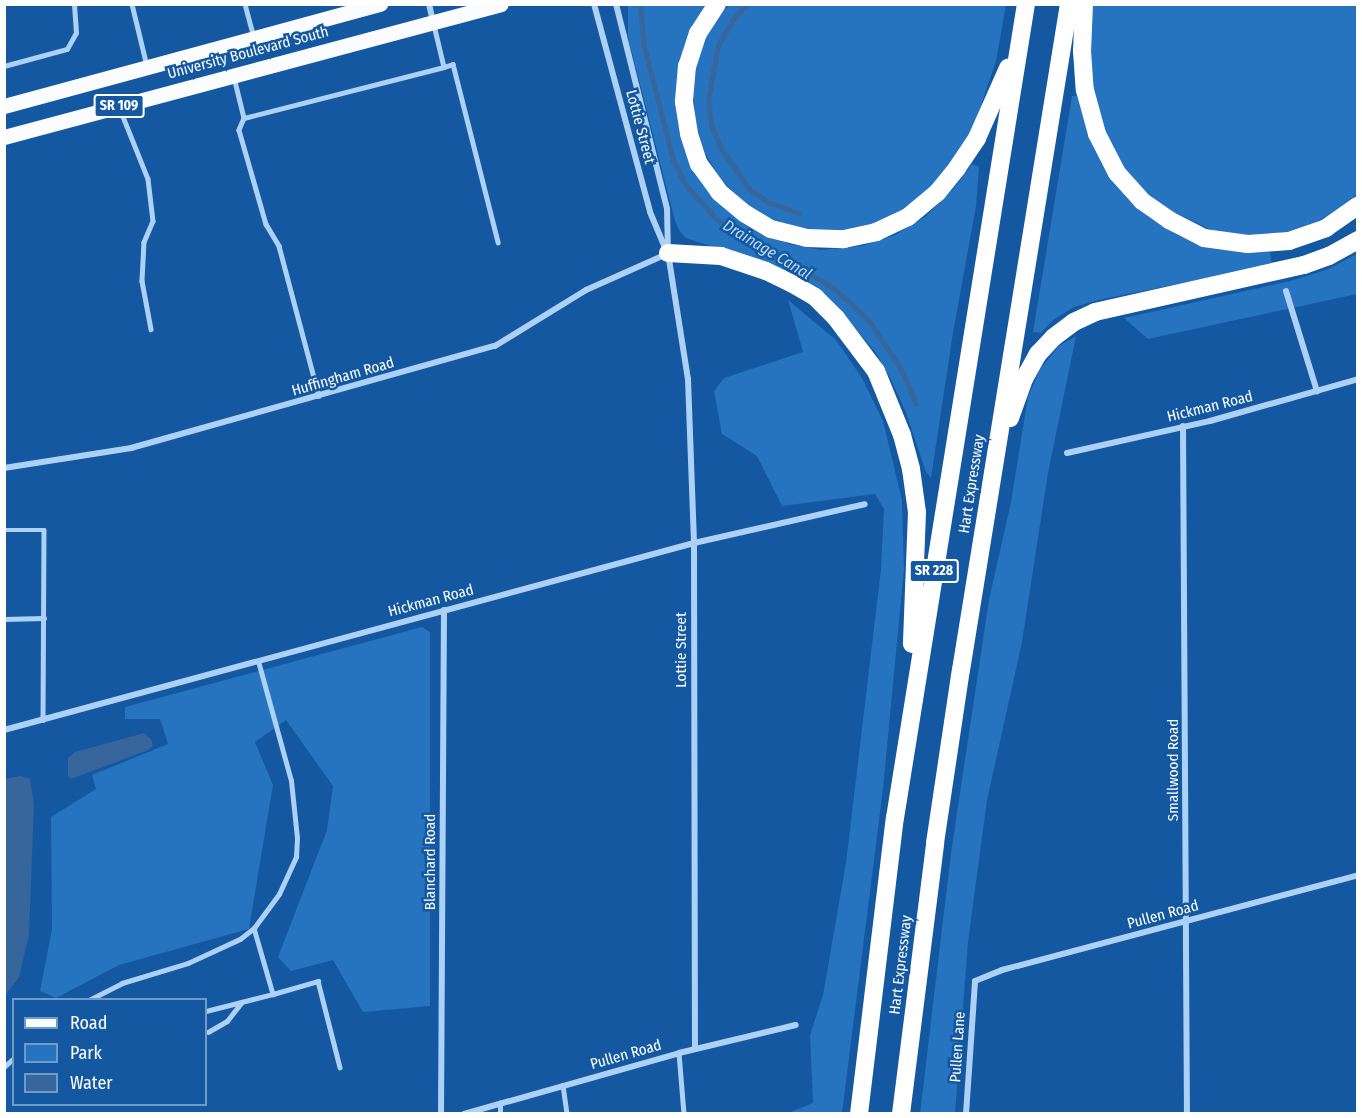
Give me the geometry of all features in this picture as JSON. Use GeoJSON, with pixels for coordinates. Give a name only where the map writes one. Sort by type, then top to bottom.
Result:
{"type":"FeatureCollection","features":[{"type":"Feature","properties":{"kind":"highway"},"geometry":{"type":"LineString","coordinates":[[717,4],[698,33],[687,66],[684,102],[689,134],[699,164],[719,192],[744,213],[771,229],[807,238],[844,239],[876,232],[908,217],[937,193],[977,138],[997,97],[1022,30]]}},
{"type":"Feature","properties":{"kind":"highway","name":"Hart Expressway"},"geometry":{"type":"LineString","coordinates":[[859,1113],[892,841],[1026,4]]}},
{"type":"Feature","properties":{"kind":"highway","name":"Hart Expressway"},"geometry":{"type":"LineString","coordinates":[[901,1113],[933,855],[987,503],[1070,4]]}},
{"type":"Feature","properties":{"kind":"highway"},"geometry":{"type":"LineString","coordinates":[[1084,4],[1082,51],[1085,90],[1097,134],[1117,173],[1142,201],[1168,220],[1204,238],[1248,244],[1289,241],[1326,228],[1358,206]]}},
{"type":"Feature","properties":{"kind":"highway"},"geometry":{"type":"LineString","coordinates":[[987,503],[1015,402],[1024,379],[1038,354],[1054,337],[1074,322],[1095,312],[1304,265],[1329,256],[1358,240]]}},
{"type":"Feature","properties":{"kind":"highway"},"geometry":{"type":"LineString","coordinates":[[668,254],[721,256],[766,271],[791,283],[815,297],[836,318],[876,371],[902,435],[917,512],[909,729]]}},
{"type":"Feature","properties":{"kind":"main road","name":"University Boulevard South"},"geometry":{"type":"LineString","coordinates":[[4,106],[380,4]]}},
{"type":"Feature","properties":{"kind":"main road","name":"University Boulevard South"},"geometry":{"type":"LineString","coordinates":[[4,137],[501,4]]}},
{"type":"Feature","properties":{"kind":"street"},"geometry":{"type":"LineString","coordinates":[[429,4],[434,22]]}},
{"type":"Feature","properties":{"kind":"street","name":"Lottie Street"},"geometry":{"type":"LineString","coordinates":[[594,4],[650,212],[668,254]]}},
{"type":"Feature","properties":{"kind":"street","name":"Lottie Street"},"geometry":{"type":"LineString","coordinates":[[616,4],[667,209],[668,254],[688,379],[694,543],[695,1048]]}},
{"type":"Feature","properties":{"kind":"street","name":"Huffingham Road"},"geometry":{"type":"LineString","coordinates":[[4,468],[131,448],[495,346],[586,290],[668,254]]}},
{"type":"Feature","properties":{"kind":"street"},"geometry":{"type":"LineString","coordinates":[[1286,291],[1317,391]]}},
{"type":"Feature","properties":{"kind":"street","name":"Hickman Road"},"geometry":{"type":"LineString","coordinates":[[1067,453],[1210,421],[1358,379]]}},
{"type":"Feature","properties":{"kind":"street","name":"Smallwood Road"},"geometry":{"type":"LineString","coordinates":[[1183,426],[1187,1113]]}},
{"type":"Feature","properties":{"kind":"street","name":"Hickman Road"},"geometry":{"type":"LineString","coordinates":[[4,730],[694,543],[866,504]]}},
{"type":"Feature","properties":{"kind":"street","name":"Blanchard Road"},"geometry":{"type":"LineString","coordinates":[[441,1113],[444,610]]}},
{"type":"Feature","properties":{"kind":"street","name":"Pullen Road"},"geometry":{"type":"LineString","coordinates":[[975,981],[1002,970],[1358,875]]}},
{"type":"Feature","properties":{"kind":"street","name":"Pullen Lane"},"geometry":{"type":"LineString","coordinates":[[966,1113],[975,981]]}},
{"type":"Feature","properties":{"kind":"street","name":"Pullen Road"},"geometry":{"type":"LineString","coordinates":[[464,1113],[695,1048],[796,1025]]}},
{"type":"Feature","properties":{"kind":"lane"},"geometry":{"type":"LineString","coordinates":[[4,66],[67,49],[76,33],[74,4]]}},
{"type":"Feature","properties":{"kind":"lane"},"geometry":{"type":"LineString","coordinates":[[132,4],[148,67]]}},
{"type":"Feature","properties":{"kind":"lane"},"geometry":{"type":"LineString","coordinates":[[245,4],[254,39]]}},
{"type":"Feature","properties":{"kind":"lane"},"geometry":{"type":"LineString","coordinates":[[434,22],[444,66]]}},
{"type":"Feature","properties":{"kind":"lane"},"geometry":{"type":"LineString","coordinates":[[244,118],[453,64],[498,242]]}},
{"type":"Feature","properties":{"kind":"lane"},"geometry":{"type":"LineString","coordinates":[[233,76],[244,118],[239,130],[266,224],[279,246],[320,396]]}},
{"type":"Feature","properties":{"kind":"lane"},"geometry":{"type":"LineString","coordinates":[[119,106],[148,179],[153,221],[144,242],[142,281],[151,329]]}},
{"type":"Feature","properties":{"kind":"lane"},"geometry":{"type":"LineString","coordinates":[[4,530],[44,530],[43,720]]}},
{"type":"Feature","properties":{"kind":"lane"},"geometry":{"type":"LineString","coordinates":[[4,619],[44,618]]}},
{"type":"Feature","properties":{"kind":"lane"},"geometry":{"type":"LineString","coordinates":[[91,998],[122,983],[188,963],[240,939],[254,928],[279,894],[296,857],[297,838],[291,781],[258,661]]}},
{"type":"Feature","properties":{"kind":"lane"},"geometry":{"type":"LineString","coordinates":[[254,928],[273,994]]}},
{"type":"Feature","properties":{"kind":"lane"},"geometry":{"type":"LineString","coordinates":[[207,1011],[318,981],[340,1067]]}},
{"type":"Feature","properties":{"kind":"lane"},"geometry":{"type":"LineString","coordinates":[[208,1032],[227,1021],[242,1002]]}},
{"type":"Feature","properties":{"kind":"lane"},"geometry":{"type":"LineString","coordinates":[[679,1053],[684,1113]]}},
{"type":"Feature","properties":{"kind":"lane"},"geometry":{"type":"LineString","coordinates":[[563,1085],[567,1113]]}},
{"type":"Feature","properties":{"kind":"lane"},"geometry":{"type":"LineString","coordinates":[[500,1103],[500,1113]]}},
{"type":"Feature","properties":{"kind":"green space"},"geometry":{"type":"Polygon","coordinates":[[[628,5],[707,5],[682,55],[676,91],[679,126],[732,214],[759,232],[789,244],[821,250],[862,246],[895,235],[925,217],[954,188],[972,164],[979,167],[976,206],[953,333],[931,478],[926,472],[905,410],[891,380],[876,353],[846,317],[822,294],[781,269],[686,238],[680,232],[675,221],[628,37],[628,5]]]}},
{"type":"Feature","properties":{"kind":"green space"},"geometry":{"type":"Polygon","coordinates":[[[729,5],[1006,5],[996,61],[977,117],[959,155],[938,182],[915,202],[887,220],[854,230],[822,231],[787,225],[756,213],[720,179],[705,153],[696,125],[693,91],[696,62],[710,28],[729,5]]]}},
{"type":"Feature","properties":{"kind":"green space"},"geometry":{"type":"Polygon","coordinates":[[[1090,5],[1357,5],[1357,194],[1341,208],[1318,221],[1287,232],[1251,236],[1218,233],[1165,208],[1144,190],[1121,165],[1104,130],[1094,96],[1089,59],[1090,5]]]}},
{"type":"Feature","properties":{"kind":"green space"},"geometry":{"type":"Polygon","coordinates":[[[1080,95],[1126,197],[1147,216],[1179,236],[1210,247],[1270,251],[1272,265],[1103,299],[1074,307],[1053,320],[1041,333],[1033,332],[1072,96],[1080,95]]]}},
{"type":"Feature","properties":{"kind":"green space"},"geometry":{"type":"Polygon","coordinates":[[[1357,254],[1357,294],[1148,339],[1124,318],[1290,281],[1326,270],[1357,254]]]}},
{"type":"Feature","properties":{"kind":"green space"},"geometry":{"type":"Polygon","coordinates":[[[788,300],[836,340],[862,378],[883,421],[902,500],[904,569],[883,789],[842,1113],[788,1113],[813,1103],[810,1035],[823,995],[846,863],[881,569],[884,509],[875,494],[782,506],[757,456],[722,434],[714,391],[724,378],[803,352],[788,300]]]}},
{"type":"Feature","properties":{"kind":"green space"},"geometry":{"type":"Polygon","coordinates":[[[1076,336],[1048,473],[1022,642],[987,800],[968,942],[955,1113],[920,1114],[951,853],[989,600],[1011,502],[1028,397],[1040,369],[1059,346],[1076,336]]]}},
{"type":"Feature","properties":{"kind":"green space"},"geometry":{"type":"Polygon","coordinates":[[[422,627],[430,632],[430,1006],[363,1012],[333,960],[291,971],[278,957],[327,830],[333,786],[286,720],[255,742],[273,785],[249,929],[119,965],[56,998],[40,991],[52,929],[51,817],[96,789],[92,775],[168,744],[160,719],[125,719],[125,707],[422,627]]]}},
{"type":"Feature","properties":{"kind":"water"},"geometry":{"type":"Polygon","coordinates":[[[144,733],[151,739],[153,746],[148,750],[71,779],[68,776],[68,758],[75,752],[144,733]]]}},
{"type":"Feature","properties":{"kind":"water"},"geometry":{"type":"Polygon","coordinates":[[[21,776],[30,779],[34,804],[29,935],[19,977],[5,996],[5,779],[21,776]]]}},
{"type":"Feature","properties":{"kind":"waterway","name":"Drainage Canal"},"geometry":{"type":"LineString","coordinates":[[640,4],[643,42],[673,160],[687,187],[725,228],[830,286],[848,301],[869,321],[901,369],[916,404]]}},
{"type":"Feature","properties":{"kind":"waterway"},"geometry":{"type":"LineString","coordinates":[[747,4],[733,19],[718,45],[708,100],[712,127],[722,150],[749,189],[770,203],[799,213]]}}]}
